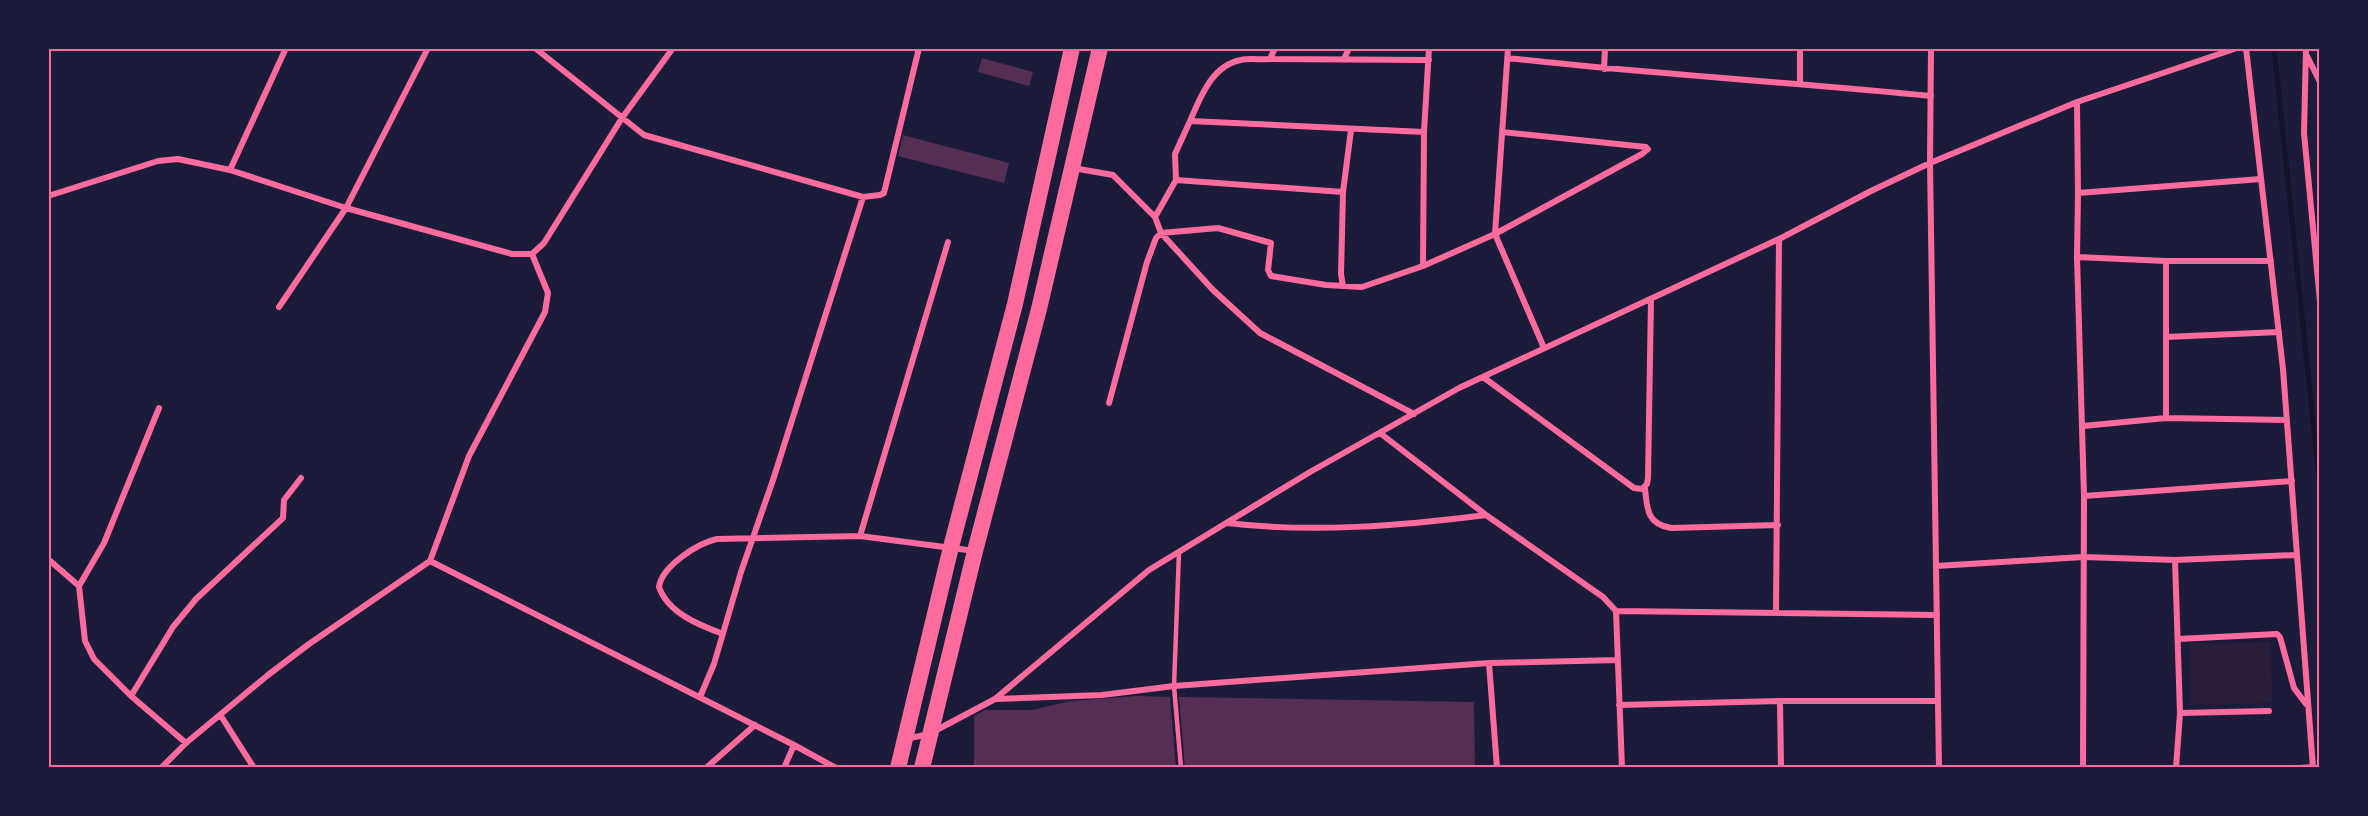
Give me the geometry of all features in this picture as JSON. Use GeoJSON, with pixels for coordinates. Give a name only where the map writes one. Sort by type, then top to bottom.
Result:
{"type":"FeatureCollection","features":[{"type":"Feature","properties":{"kind":"highway"},"geometry":{"type":"LineString","coordinates":[[898,768],[951,547],[1015,304],[1072,48]]}},
{"type":"Feature","properties":{"kind":"highway"},"geometry":{"type":"LineString","coordinates":[[922,768],[975,551],[1039,309],[1100,48]]}},
{"type":"Feature","properties":{"kind":"street"},"geometry":{"type":"LineString","coordinates":[[230,170],[286,48]]}},
{"type":"Feature","properties":{"kind":"street"},"geometry":{"type":"LineString","coordinates":[[279,307],[346,208],[428,48]]}},
{"type":"Feature","properties":{"kind":"street"},"geometry":{"type":"LineString","coordinates":[[535,48],[650,138],[863,197],[884,193],[919,48]]}},
{"type":"Feature","properties":{"kind":"street"},"geometry":{"type":"LineString","coordinates":[[48,196],[168,159],[230,170],[346,208],[512,254],[532,254],[544,243],[622,118],[673,48]]}},
{"type":"Feature","properties":{"kind":"street"},"geometry":{"type":"LineString","coordinates":[[1270,59],[1275,48]]}},
{"type":"Feature","properties":{"kind":"street"},"geometry":{"type":"LineString","coordinates":[[1344,59],[1349,48]]}},
{"type":"Feature","properties":{"kind":"street"},"geometry":{"type":"LineString","coordinates":[[1423,266],[1424,132],[1429,48]]}},
{"type":"Feature","properties":{"kind":"street"},"geometry":{"type":"LineString","coordinates":[[1508,48],[1495,234],[1544,348]]}},
{"type":"Feature","properties":{"kind":"street"},"geometry":{"type":"LineString","coordinates":[[1604,69],[1605,48]]}},
{"type":"Feature","properties":{"kind":"street"},"geometry":{"type":"LineString","coordinates":[[1800,48],[1800,83]]}},
{"type":"Feature","properties":{"kind":"street"},"geometry":{"type":"LineString","coordinates":[[1931,48],[1930,164],[1939,768]]}},
{"type":"Feature","properties":{"kind":"street"},"geometry":{"type":"LineString","coordinates":[[904,739],[929,734],[995,699],[1149,570],[1380,433],[1483,377],[1779,239],[1871,191],[1930,164],[2077,102],[2237,48]]}},
{"type":"Feature","properties":{"kind":"street"},"geometry":{"type":"LineString","coordinates":[[2246,48],[2279,332],[2292,481],[2313,767],[2300,768]]}},
{"type":"Feature","properties":{"kind":"street"},"geometry":{"type":"LineString","coordinates":[[2305,50],[2320,82]]}},
{"type":"Feature","properties":{"kind":"street"},"geometry":{"type":"LineString","coordinates":[[2305,50],[2304,133],[2320,301]]}},
{"type":"Feature","properties":{"kind":"street"},"geometry":{"type":"LineString","coordinates":[[1508,58],[1604,69],[1800,83],[1931,96]]}},
{"type":"Feature","properties":{"kind":"street"},"geometry":{"type":"LineString","coordinates":[[1155,217],[1176,180],[1175,154],[1210,80],[1231,64],[1240,60],[1270,59],[1429,60]]}},
{"type":"Feature","properties":{"kind":"street"},"geometry":{"type":"LineString","coordinates":[[2077,102],[2077,257],[2085,496],[2084,768]]}},
{"type":"Feature","properties":{"kind":"street"},"geometry":{"type":"LineString","coordinates":[[1190,121],[1424,132]]}},
{"type":"Feature","properties":{"kind":"street"},"geometry":{"type":"LineString","coordinates":[[1343,286],[1341,274],[1343,192],[1351,130]]}},
{"type":"Feature","properties":{"kind":"street"},"geometry":{"type":"LineString","coordinates":[[1109,403],[1147,262],[1156,238],[1161,232],[1218,228],[1270,242],[1272,245],[1268,270],[1271,276],[1326,285],[1362,287],[1423,266],[1495,234],[1648,149],[1625,143],[1502,132]]}},
{"type":"Feature","properties":{"kind":"street"},"geometry":{"type":"LineString","coordinates":[[1072,168],[1113,175],[1155,217],[1161,232],[1213,290],[1260,333],[1414,414]]}},
{"type":"Feature","properties":{"kind":"street"},"geometry":{"type":"LineString","coordinates":[[2078,193],[2261,179]]}},
{"type":"Feature","properties":{"kind":"street"},"geometry":{"type":"LineString","coordinates":[[1176,180],[1343,192]]}},
{"type":"Feature","properties":{"kind":"street"},"geometry":{"type":"LineString","coordinates":[[700,697],[714,664],[863,197]]}},
{"type":"Feature","properties":{"kind":"street"},"geometry":{"type":"LineString","coordinates":[[1776,612],[1779,239]]}},
{"type":"Feature","properties":{"kind":"street"},"geometry":{"type":"LineString","coordinates":[[860,536],[948,242]]}},
{"type":"Feature","properties":{"kind":"street"},"geometry":{"type":"LineString","coordinates":[[161,768],[186,743],[268,675],[430,561],[469,456],[545,312],[548,293],[532,254]]}},
{"type":"Feature","properties":{"kind":"street"},"geometry":{"type":"LineString","coordinates":[[2077,257],[2166,261],[2271,261]]}},
{"type":"Feature","properties":{"kind":"street"},"geometry":{"type":"LineString","coordinates":[[2166,261],[2166,418]]}},
{"type":"Feature","properties":{"kind":"street"},"geometry":{"type":"LineString","coordinates":[[1651,299],[1648,478],[1645,488],[1647,509],[1653,520],[1660,526],[1671,528],[1778,525]]}},
{"type":"Feature","properties":{"kind":"street"},"geometry":{"type":"LineString","coordinates":[[2166,337],[2279,332]]}},
{"type":"Feature","properties":{"kind":"street"},"geometry":{"type":"LineString","coordinates":[[1483,377],[1634,488],[1638,490],[1645,488]]}},
{"type":"Feature","properties":{"kind":"street"},"geometry":{"type":"LineString","coordinates":[[159,408],[104,543],[79,586],[84,632],[88,650],[94,659],[131,696],[186,743]]}},
{"type":"Feature","properties":{"kind":"street"},"geometry":{"type":"LineString","coordinates":[[2083,426],[2166,418],[2287,420]]}},
{"type":"Feature","properties":{"kind":"street"},"geometry":{"type":"LineString","coordinates":[[1380,433],[1486,515],[1603,597],[1616,611],[1622,768]]}},
{"type":"Feature","properties":{"kind":"street"},"geometry":{"type":"LineString","coordinates":[[131,696],[173,627],[196,599],[283,518],[284,500],[301,478]]}},
{"type":"Feature","properties":{"kind":"street"},"geometry":{"type":"LineString","coordinates":[[2085,496],[2292,481]]}},
{"type":"Feature","properties":{"kind":"street"},"geometry":{"type":"LineString","coordinates":[[1226,523],[1265,528],[1420,524],[1486,515]]}},
{"type":"Feature","properties":{"kind":"street"},"geometry":{"type":"LineString","coordinates":[[723,634],[705,627],[669,606],[661,593],[660,582],[666,573],[689,551],[704,542],[717,539],[860,536],[975,551]]}},
{"type":"Feature","properties":{"kind":"street"},"geometry":{"type":"LineString","coordinates":[[1936,566],[2083,557],[2175,560],[2297,555]]}},
{"type":"Feature","properties":{"kind":"street"},"geometry":{"type":"LineString","coordinates":[[48,559],[79,586]]}},
{"type":"Feature","properties":{"kind":"street"},"geometry":{"type":"LineString","coordinates":[[2175,560],[2180,713],[2176,768]]}},
{"type":"Feature","properties":{"kind":"street"},"geometry":{"type":"LineString","coordinates":[[430,561],[836,768]]}},
{"type":"Feature","properties":{"kind":"street"},"geometry":{"type":"LineString","coordinates":[[1616,611],[1937,615]]}},
{"type":"Feature","properties":{"kind":"street"},"geometry":{"type":"LineString","coordinates":[[2178,639],[2277,634],[2280,637],[2294,688],[2307,705]]}},
{"type":"Feature","properties":{"kind":"street"},"geometry":{"type":"LineString","coordinates":[[995,699],[1102,695],[1174,686],[1489,663],[1618,660]]}},
{"type":"Feature","properties":{"kind":"street"},"geometry":{"type":"LineString","coordinates":[[1489,663],[1497,768]]}},
{"type":"Feature","properties":{"kind":"street"},"geometry":{"type":"LineString","coordinates":[[1619,705],[1780,701],[1938,701]]}},
{"type":"Feature","properties":{"kind":"street"},"geometry":{"type":"LineString","coordinates":[[1780,701],[1781,768]]}},
{"type":"Feature","properties":{"kind":"street"},"geometry":{"type":"LineString","coordinates":[[2180,713],[2270,711]]}},
{"type":"Feature","properties":{"kind":"street"},"geometry":{"type":"LineString","coordinates":[[221,716],[254,768]]}},
{"type":"Feature","properties":{"kind":"street"},"geometry":{"type":"LineString","coordinates":[[706,768],[754,725]]}},
{"type":"Feature","properties":{"kind":"street"},"geometry":{"type":"LineString","coordinates":[[784,768],[794,745]]}},
{"type":"Feature","properties":{"kind":"lane"},"geometry":{"type":"LineString","coordinates":[[1179,552],[1174,686],[1181,768]]}},
{"type":"Feature","properties":{"kind":"shaded area"},"geometry":{"type":"Polygon","coordinates":[[[2271,642],[2272,703],[2191,705],[2190,644],[2271,642]]]}},
{"type":"Feature","properties":{"kind":"building"},"geometry":{"type":"Polygon","coordinates":[[[982,58],[1033,72],[1029,86],[978,72],[982,58]]]}},
{"type":"Feature","properties":{"kind":"building"},"geometry":{"type":"Polygon","coordinates":[[[903,135],[1009,163],[1004,183],[898,156],[903,135]]]}},
{"type":"Feature","properties":{"kind":"building"},"geometry":{"type":"Polygon","coordinates":[[[1137,696],[1170,697],[1176,768],[974,768],[974,716],[985,710],[1032,710],[1071,701],[1137,696]]]}},
{"type":"Feature","properties":{"kind":"building"},"geometry":{"type":"Polygon","coordinates":[[[1179,697],[1474,702],[1475,768],[1185,768],[1179,697]]]}},
{"type":"Feature","properties":{"kind":"waterway"},"geometry":{"type":"LineString","coordinates":[[2274,48],[2320,488]]}}]}
